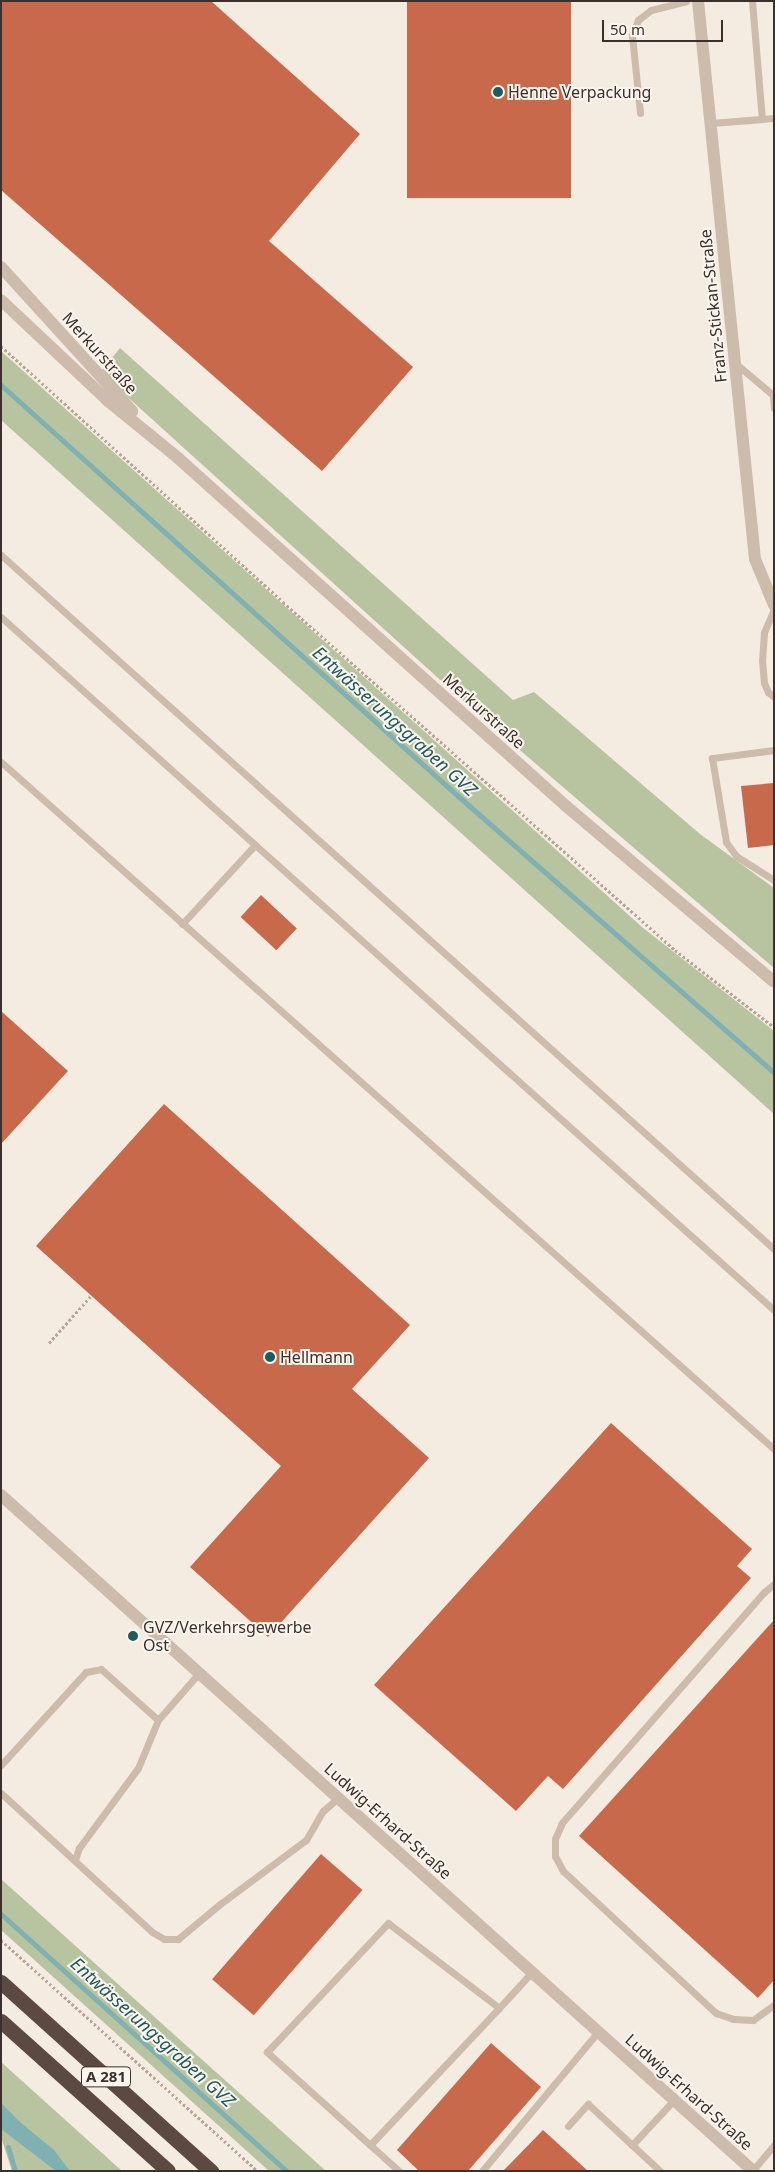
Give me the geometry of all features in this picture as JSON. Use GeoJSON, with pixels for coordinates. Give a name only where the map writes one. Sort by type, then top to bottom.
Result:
{"type":"FeatureCollection","features":[{"type":"Feature","properties":{"kind":"highway","name":"A 281"},"geometry":{"type":"LineString","coordinates":[[1,1982],[211,2171]]}},
{"type":"Feature","properties":{"kind":"highway","name":"A 281"},"geometry":{"type":"LineString","coordinates":[[1,2021],[168,2171]]}},
{"type":"Feature","properties":{"kind":"street","name":"Franz-Stickan-Straße"},"geometry":{"type":"LineString","coordinates":[[698,1],[755,560],[774,605]]}},
{"type":"Feature","properties":{"kind":"street","name":"Merkurstraße"},"geometry":{"type":"LineString","coordinates":[[1,267],[110,388],[178,458]]}},
{"type":"Feature","properties":{"kind":"street","name":"Merkurstraße"},"geometry":{"type":"LineString","coordinates":[[1,300],[107,400],[178,458],[559,799],[774,982]]}},
{"type":"Feature","properties":{"kind":"street","name":"Ludwig-Erhard-Straße"},"geometry":{"type":"LineString","coordinates":[[1,1495],[753,2171]]}},
{"type":"Feature","properties":{"kind":"lane"},"geometry":{"type":"LineString","coordinates":[[640,113],[632,35],[638,20],[651,10],[686,1]]}},
{"type":"Feature","properties":{"kind":"lane"},"geometry":{"type":"LineString","coordinates":[[752,1],[762,119]]}},
{"type":"Feature","properties":{"kind":"lane"},"geometry":{"type":"LineString","coordinates":[[711,123],[774,118]]}},
{"type":"Feature","properties":{"kind":"lane"},"geometry":{"type":"LineString","coordinates":[[735,363],[773,395],[774,408]]}},
{"type":"Feature","properties":{"kind":"lane"},"geometry":{"type":"LineString","coordinates":[[1,555],[774,1249]]}},
{"type":"Feature","properties":{"kind":"lane"},"geometry":{"type":"LineString","coordinates":[[774,609],[764,633],[762,652],[764,683],[768,692],[774,697]]}},
{"type":"Feature","properties":{"kind":"lane"},"geometry":{"type":"LineString","coordinates":[[1,617],[774,1310]]}},
{"type":"Feature","properties":{"kind":"lane"},"geometry":{"type":"LineString","coordinates":[[774,750],[712,758],[726,842],[736,856],[774,880]]}},
{"type":"Feature","properties":{"kind":"lane"},"geometry":{"type":"LineString","coordinates":[[1,762],[774,1449]]}},
{"type":"Feature","properties":{"kind":"lane"},"geometry":{"type":"LineString","coordinates":[[182,924],[255,845]]}},
{"type":"Feature","properties":{"kind":"lane"},"geometry":{"type":"LineString","coordinates":[[774,1584],[764,1592],[562,1823],[555,1839],[555,1856],[563,1871],[716,2013],[733,2019],[753,2020],[774,2005]]}},
{"type":"Feature","properties":{"kind":"lane"},"geometry":{"type":"LineString","coordinates":[[1,1765],[86,1672],[101,1669],[158,1720]]}},
{"type":"Feature","properties":{"kind":"lane"},"geometry":{"type":"LineString","coordinates":[[75,1860],[79,1848],[138,1768],[158,1720],[199,1673]]}},
{"type":"Feature","properties":{"kind":"lane"},"geometry":{"type":"LineString","coordinates":[[1,1793],[152,1932],[164,1939],[178,1939],[220,1904],[306,1840],[323,1811],[338,1798]]}},
{"type":"Feature","properties":{"kind":"lane"},"geometry":{"type":"LineString","coordinates":[[399,2171],[266,2052],[388,1923],[499,2008]]}},
{"type":"Feature","properties":{"kind":"lane"},"geometry":{"type":"LineString","coordinates":[[370,2145],[532,1972]]}},
{"type":"Feature","properties":{"kind":"lane"},"geometry":{"type":"LineString","coordinates":[[482,2171],[598,2032]]}},
{"type":"Feature","properties":{"kind":"lane"},"geometry":{"type":"LineString","coordinates":[[632,2145],[674,2100]]}},
{"type":"Feature","properties":{"kind":"lane"},"geometry":{"type":"LineString","coordinates":[[568,2126],[588,2104],[660,2171]]}},
{"type":"Feature","properties":{"kind":"lane"},"geometry":{"type":"LineString","coordinates":[[753,2171],[774,2145]]}},
{"type":"Feature","properties":{"kind":"path"},"geometry":{"type":"LineString","coordinates":[[1,346],[291,608],[675,950],[774,1027]]}},
{"type":"Feature","properties":{"kind":"path"},"geometry":{"type":"LineString","coordinates":[[49,1343],[92,1296]]}},
{"type":"Feature","properties":{"kind":"path"},"geometry":{"type":"LineString","coordinates":[[1,1940],[258,2171]]}},
{"type":"Feature","properties":{"kind":"green space"},"geometry":{"type":"Polygon","coordinates":[[[120,348],[513,700],[534,692],[700,834],[774,888],[774,968],[479,715],[122,392],[102,370],[120,348]]]}},
{"type":"Feature","properties":{"kind":"green space"},"geometry":{"type":"Polygon","coordinates":[[[1,351],[642,927],[774,1031],[774,1114],[1,420],[1,351]]]}},
{"type":"Feature","properties":{"kind":"green space"},"geometry":{"type":"Polygon","coordinates":[[[1,1879],[326,2171],[269,2171],[1,1930],[1,1879]]]}},
{"type":"Feature","properties":{"kind":"green space"},"geometry":{"type":"Polygon","coordinates":[[[1,2062],[122,2171],[12,2171],[1,2137],[1,2062]]]}},
{"type":"Feature","properties":{"kind":"water"},"geometry":{"type":"Polygon","coordinates":[[[1,2103],[20,2122],[54,2150],[70,2171],[56,2171],[1,2129],[1,2103]]]}},
{"type":"Feature","properties":{"kind":"building"},"geometry":{"type":"Polygon","coordinates":[[[1,1],[211,1],[360,134],[269,241],[413,367],[322,471],[1,190],[1,1]]]}},
{"type":"Feature","properties":{"kind":"building","name":"Henne Verpackung"},"geometry":{"type":"Polygon","coordinates":[[[407,1],[571,1],[571,198],[407,198],[407,1]]]}},
{"type":"Feature","properties":{"kind":"building"},"geometry":{"type":"Polygon","coordinates":[[[774,783],[774,845],[748,848],[741,786],[774,783]]]}},
{"type":"Feature","properties":{"kind":"building"},"geometry":{"type":"Polygon","coordinates":[[[261,895],[297,928],[276,950],[241,917],[261,895]]]}},
{"type":"Feature","properties":{"kind":"building"},"geometry":{"type":"Polygon","coordinates":[[[1,1011],[68,1071],[1,1144],[1,1011]]]}},
{"type":"Feature","properties":{"kind":"building","name":"Hellmann"},"geometry":{"type":"Polygon","coordinates":[[[164,1104],[410,1325],[352,1389],[429,1458],[268,1637],[190,1567],[281,1466],[36,1246],[164,1104]]]}},
{"type":"Feature","properties":{"kind":"building"},"geometry":{"type":"Polygon","coordinates":[[[611,1423],[752,1549],[737,1566],[751,1578],[563,1789],[548,1776],[516,1811],[374,1685],[611,1423]]]}},
{"type":"Feature","properties":{"kind":"building"},"geometry":{"type":"Polygon","coordinates":[[[774,1620],[774,1980],[758,1998],[579,1836],[774,1620]]]}},
{"type":"Feature","properties":{"kind":"building"},"geometry":{"type":"Polygon","coordinates":[[[321,1854],[363,1890],[254,2015],[212,1979],[321,1854]]]}},
{"type":"Feature","properties":{"kind":"building"},"geometry":{"type":"Polygon","coordinates":[[[491,2043],[541,2087],[468,2171],[419,2171],[397,2150],[491,2043]]]}},
{"type":"Feature","properties":{"kind":"building"},"geometry":{"type":"Polygon","coordinates":[[[543,2130],[588,2171],[503,2171],[543,2130]]]}},
{"type":"Feature","properties":{"kind":"waterway","name":"Entwässerungsgraben GVZ"},"geometry":{"type":"LineString","coordinates":[[1,385],[458,796],[774,1073]]}},
{"type":"Feature","properties":{"kind":"waterway","name":"Entwässerungsgraben GVZ"},"geometry":{"type":"LineString","coordinates":[[1,1914],[286,2171]]}},
{"type":"Feature","properties":{"kind":"waterway"},"geometry":{"type":"LineString","coordinates":[[8,2147],[15,2171]]}},
{"type":"Feature","properties":{"kind":"place","name":"Henne Verpackung"},"geometry":{"type":"Point","coordinates":[498,92]}},
{"type":"Feature","properties":{"kind":"place","name":"Hellmann"},"geometry":{"type":"Point","coordinates":[270,1357]}},
{"type":"Feature","properties":{"kind":"place","name":"GVZ/Verkehrsgewerbe Ost"},"geometry":{"type":"Point","coordinates":[133,1636]}}]}
